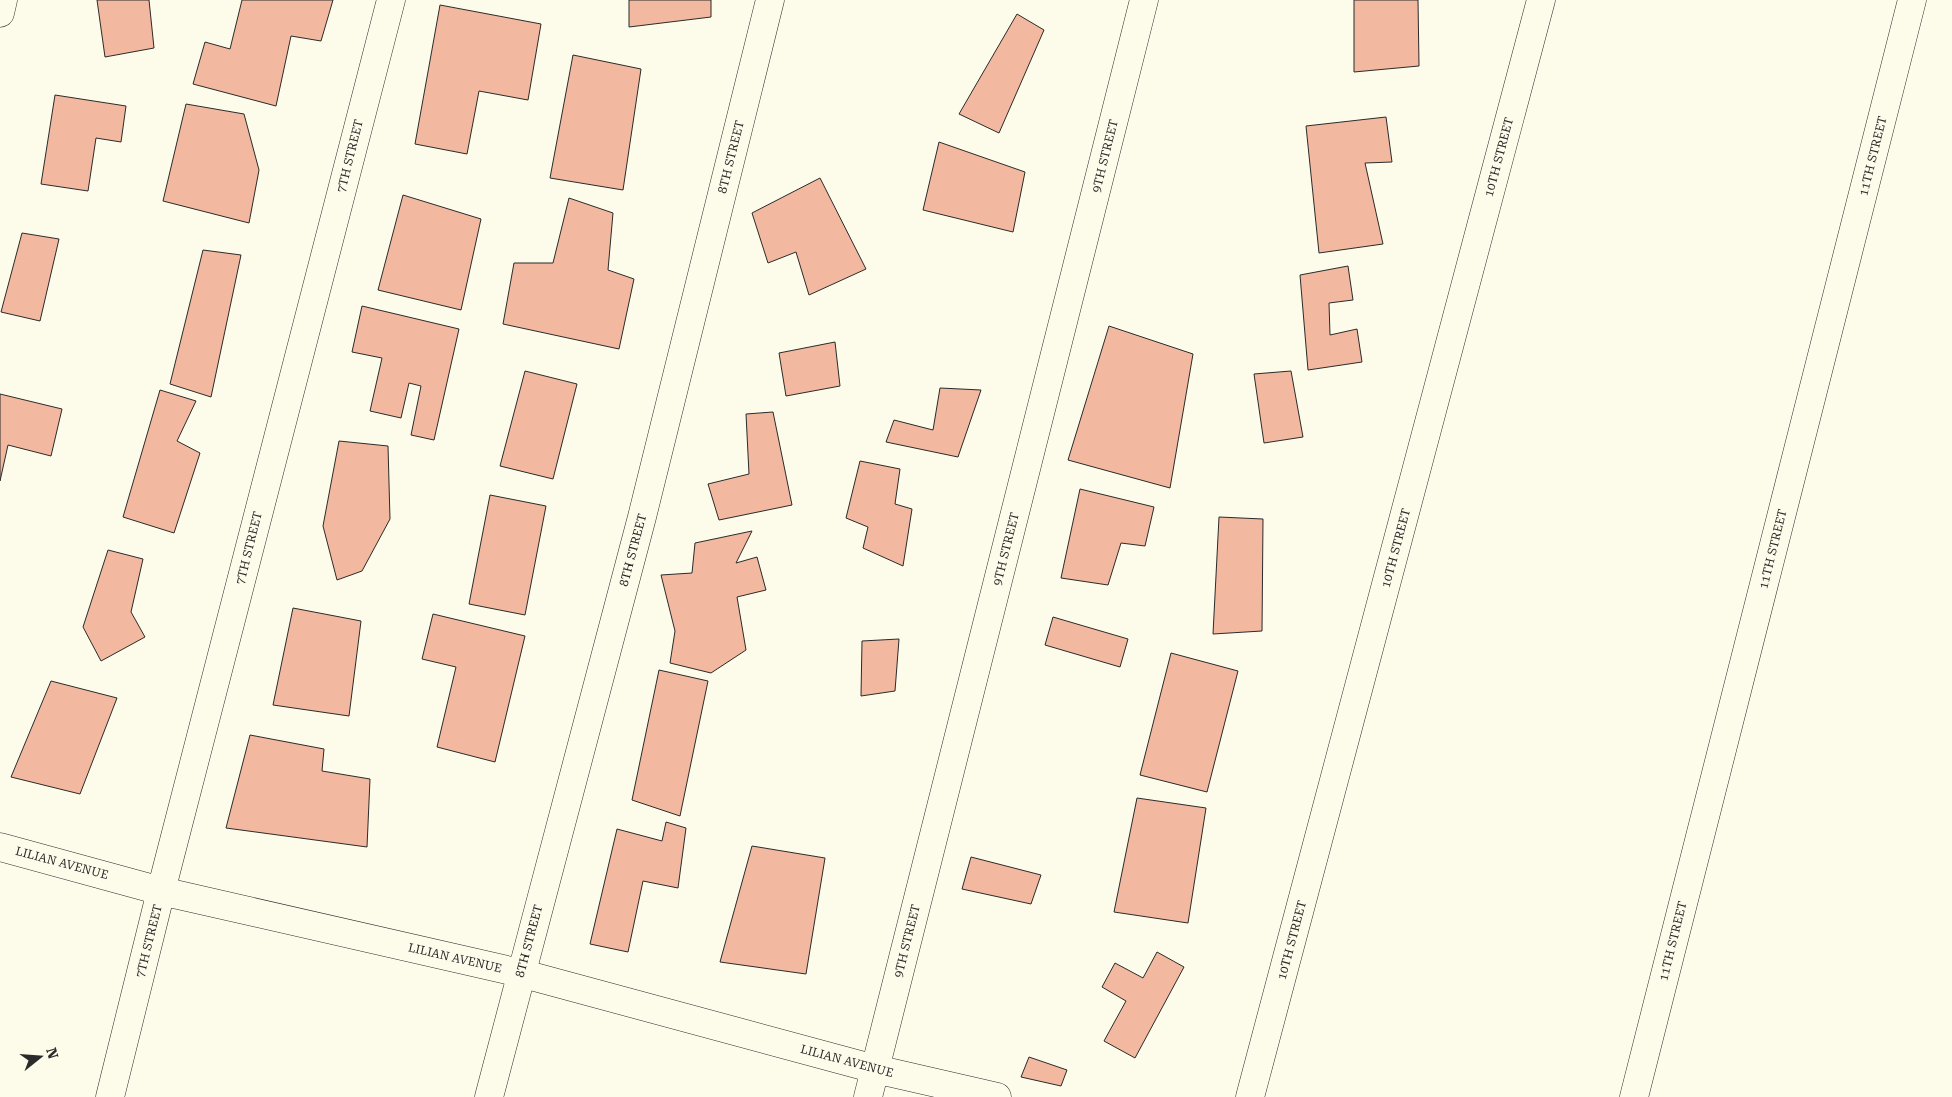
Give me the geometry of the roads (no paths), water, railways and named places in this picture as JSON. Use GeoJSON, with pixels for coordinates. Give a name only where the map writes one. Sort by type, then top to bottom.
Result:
{"type":"FeatureCollection","features":[{"type":"Feature","properties":{"kind":"street"},"geometry":{"type":"LineString","coordinates":[[0,13],[3,0]]}},
{"type":"Feature","properties":{"kind":"street","name":"7TH STREET"},"geometry":{"type":"LineString","coordinates":[[110,1097],[161,890],[391,0]]}},
{"type":"Feature","properties":{"kind":"street","name":"8TH STREET"},"geometry":{"type":"LineString","coordinates":[[489,1097],[520,973],[642,517],[770,0]]}},
{"type":"Feature","properties":{"kind":"street","name":"9TH STREET"},"geometry":{"type":"LineString","coordinates":[[868,1097],[1144,0]]}},
{"type":"Feature","properties":{"kind":"street","name":"10TH STREET"},"geometry":{"type":"LineString","coordinates":[[1250,1097],[1541,0]]}},
{"type":"Feature","properties":{"kind":"street","name":"11TH STREET"},"geometry":{"type":"LineString","coordinates":[[1634,1097],[1912,0]]}},
{"type":"Feature","properties":{"kind":"street","name":"LILIAN AVENUE"},"geometry":{"type":"LineString","coordinates":[[0,847],[161,890],[520,973],[875,1069],[997,1097]]}}]}
